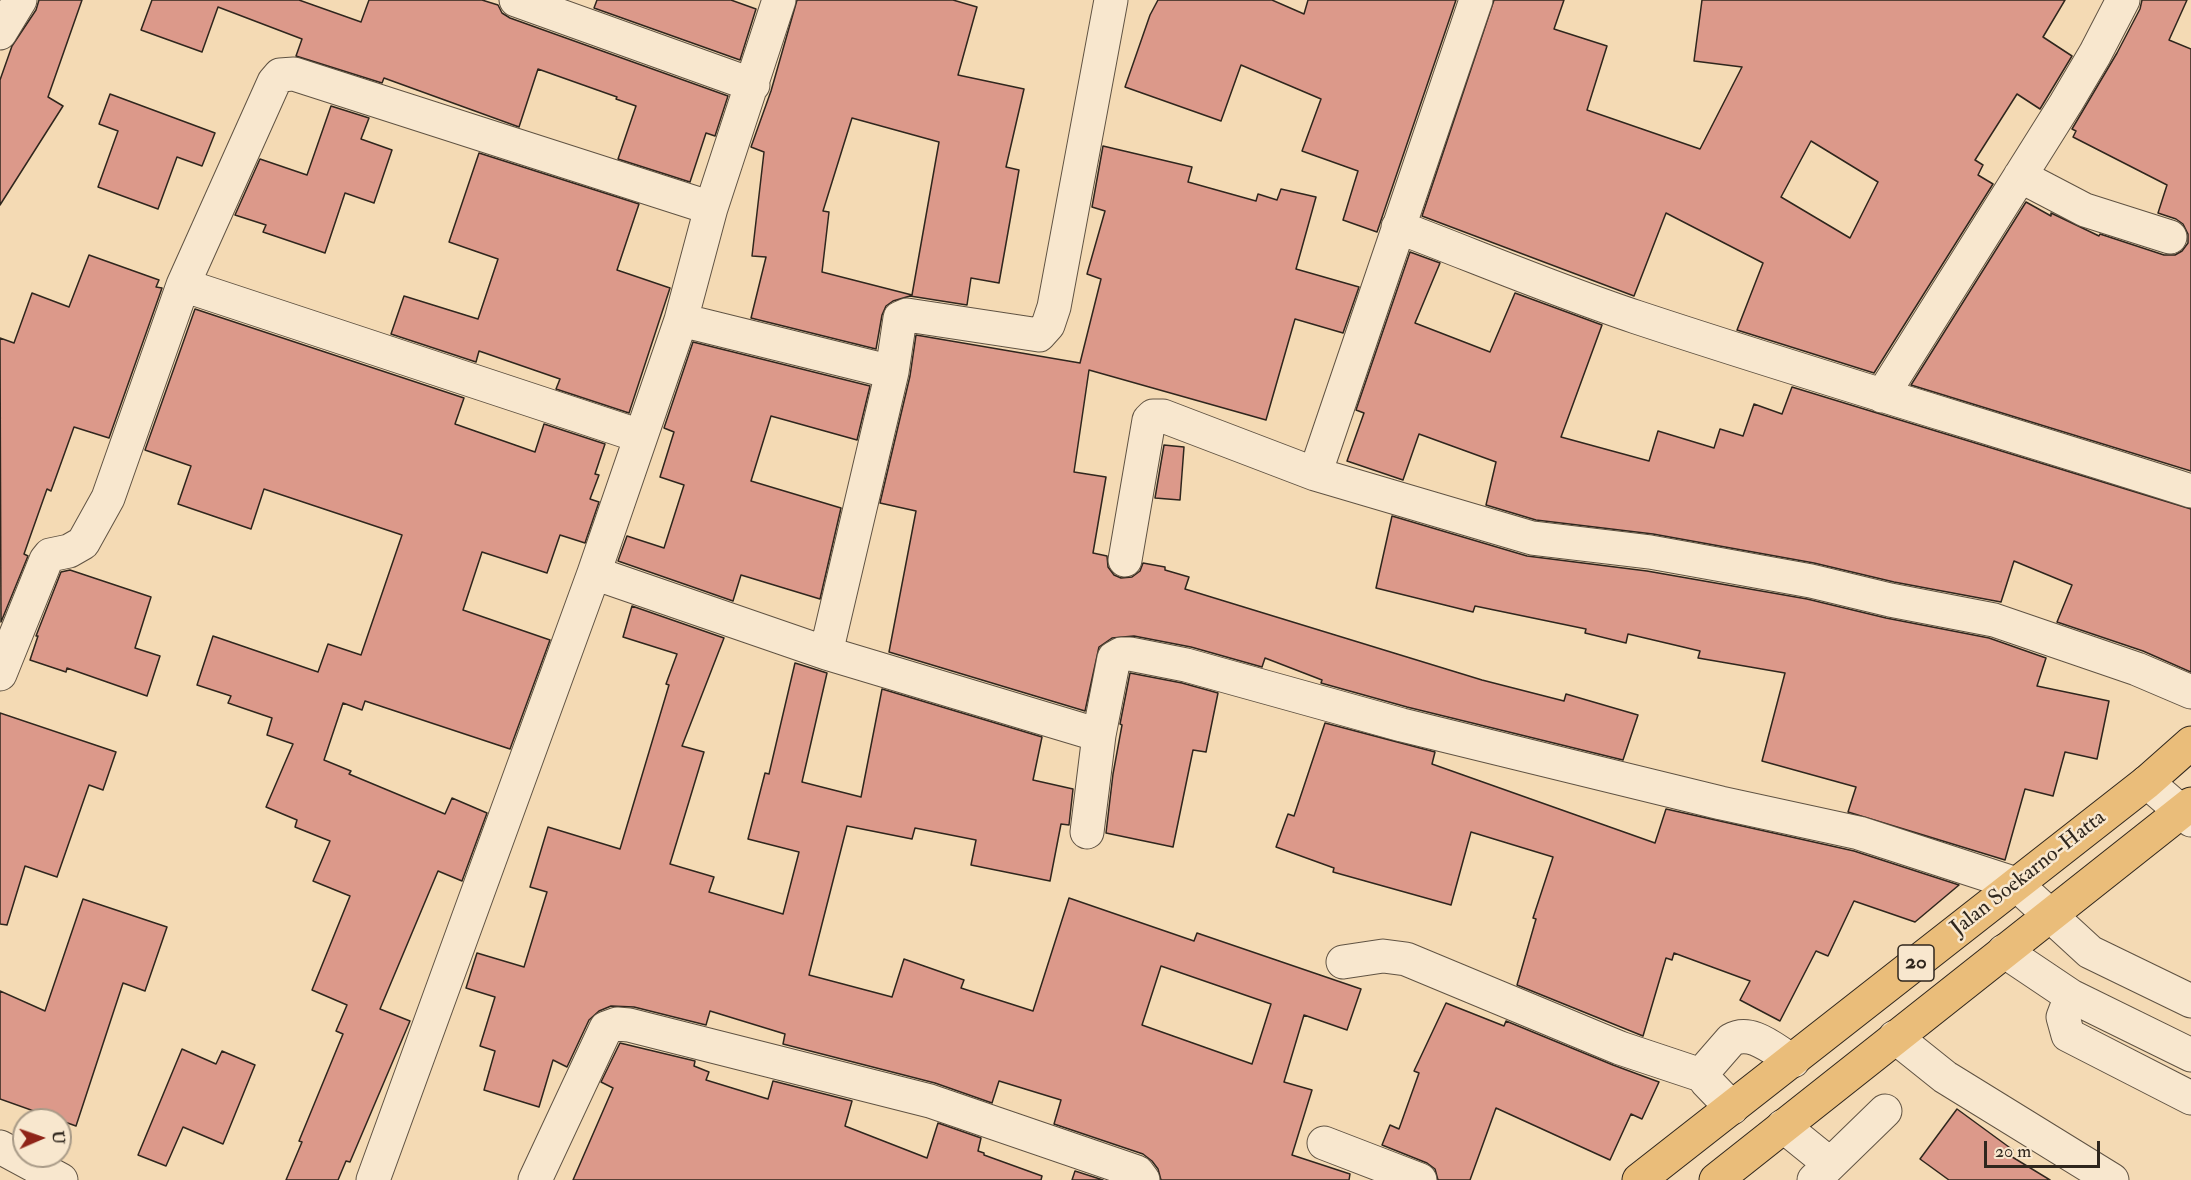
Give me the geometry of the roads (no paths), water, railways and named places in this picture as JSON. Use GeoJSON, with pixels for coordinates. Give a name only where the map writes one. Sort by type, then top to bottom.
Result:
{"type":"FeatureCollection","features":[{"type":"Feature","properties":{"kind":"highway","name":"Jalan Soekarno-Hatta"},"geometry":{"type":"LineString","coordinates":[[1638,1180],[2147,782],[2191,743]]}},
{"type":"Feature","properties":{"kind":"highway","name":"Jalan Soekarno-Hatta"},"geometry":{"type":"LineString","coordinates":[[1716,1180],[2004,951],[2188,812]]}},
{"type":"Feature","properties":{"kind":"street"},"geometry":{"type":"LineString","coordinates":[[0,33],[20,0]]}},
{"type":"Feature","properties":{"kind":"street"},"geometry":{"type":"LineString","coordinates":[[516,0],[753,85]]}},
{"type":"Feature","properties":{"kind":"street"},"geometry":{"type":"LineString","coordinates":[[373,1180],[594,573],[681,320],[711,208],[779,0]]}},
{"type":"Feature","properties":{"kind":"street"},"geometry":{"type":"LineString","coordinates":[[826,653],[892,372],[900,318],[907,315],[1040,335],[1048,324],[1054,307],[1111,0]]}},
{"type":"Feature","properties":{"kind":"street"},"geometry":{"type":"LineString","coordinates":[[1316,474],[1476,0]]}},
{"type":"Feature","properties":{"kind":"street"},"geometry":{"type":"LineString","coordinates":[[1882,396],[2095,54],[2123,0]]}},
{"type":"Feature","properties":{"kind":"street"},"geometry":{"type":"LineString","coordinates":[[0,674],[46,560],[56,552],[69,551],[83,543],[108,498],[183,285],[274,82],[280,75],[294,74],[711,208]]}},
{"type":"Feature","properties":{"kind":"street"},"geometry":{"type":"LineString","coordinates":[[2020,176],[2085,210],[2170,237]]}},
{"type":"Feature","properties":{"kind":"street"},"geometry":{"type":"LineString","coordinates":[[1398,227],[1633,316],[1882,396],[2028,439],[2191,491]]}},
{"type":"Feature","properties":{"kind":"street"},"geometry":{"type":"LineString","coordinates":[[183,285],[640,436]]}},
{"type":"Feature","properties":{"kind":"street"},"geometry":{"type":"LineString","coordinates":[[681,320],[892,372]]}},
{"type":"Feature","properties":{"kind":"street"},"geometry":{"type":"LineString","coordinates":[[1125,560],[1149,420],[1163,416],[1316,474],[1532,538],[1650,552],[1788,577],[1994,620],[2137,669],[2191,692]]}},
{"type":"Feature","properties":{"kind":"street"},"geometry":{"type":"LineString","coordinates":[[594,573],[826,653],[1099,735]]}},
{"type":"Feature","properties":{"kind":"street"},"geometry":{"type":"LineString","coordinates":[[1087,832],[1099,735],[1114,658],[1121,654],[1130,654],[1186,665],[1402,724],[1721,803],[1859,833],[2016,884],[2090,952],[2191,1001]]}},
{"type":"Feature","properties":{"kind":"street"},"geometry":{"type":"LineString","coordinates":[[2147,782],[2188,812]]}},
{"type":"Feature","properties":{"kind":"street"},"geometry":{"type":"LineString","coordinates":[[2004,951],[2071,996],[2191,1055]]}},
{"type":"Feature","properties":{"kind":"street"},"geometry":{"type":"LineString","coordinates":[[1343,962],[1383,956],[1406,959],[1620,1048],[1704,1076]]}},
{"type":"Feature","properties":{"kind":"street"},"geometry":{"type":"LineString","coordinates":[[2071,996],[2063,1017],[2068,1035],[2191,1098]]}},
{"type":"Feature","properties":{"kind":"street"},"geometry":{"type":"LineString","coordinates":[[535,1180],[606,1028],[617,1024],[629,1025],[930,1101],[1137,1172],[1143,1180]]}},
{"type":"Feature","properties":{"kind":"street"},"geometry":{"type":"LineString","coordinates":[[1732,1108],[1704,1076],[1704,1071],[1731,1040],[1737,1036],[1753,1037],[1792,1061]]}},
{"type":"Feature","properties":{"kind":"street"},"geometry":{"type":"LineString","coordinates":[[1895,1037],[1945,1077],[2112,1180]]}},
{"type":"Feature","properties":{"kind":"street"},"geometry":{"type":"LineString","coordinates":[[1783,1126],[1822,1172],[1885,1111]]}},
{"type":"Feature","properties":{"kind":"street"},"geometry":{"type":"LineString","coordinates":[[1324,1143],[1420,1180]]}},
{"type":"Feature","properties":{"kind":"street"},"geometry":{"type":"LineString","coordinates":[[0,1147],[61,1180]]}}]}
